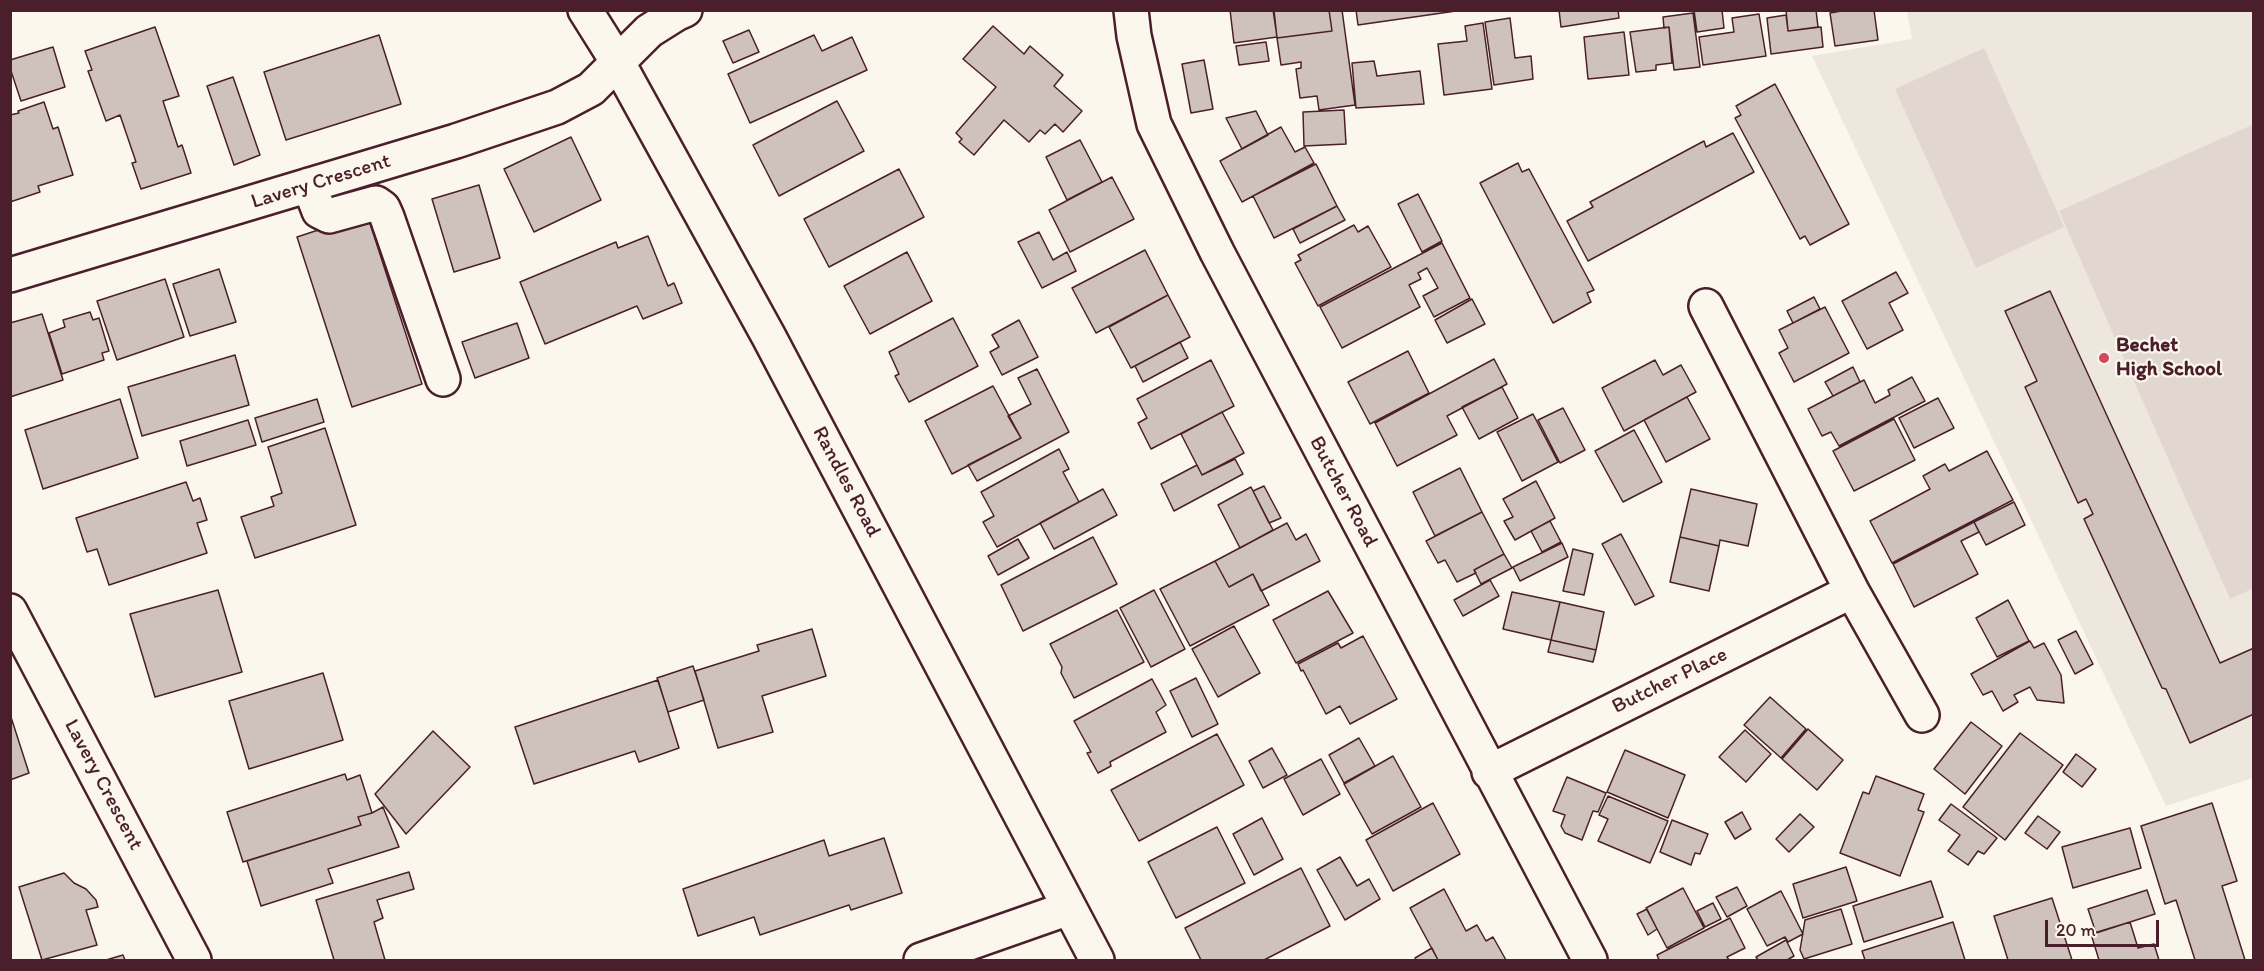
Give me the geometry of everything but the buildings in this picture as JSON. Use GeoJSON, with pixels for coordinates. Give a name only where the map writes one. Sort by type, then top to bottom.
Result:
{"type":"FeatureCollection","features":[{"type":"Feature","properties":{"kind":"street","name":"Randles Road"},"geometry":{"type":"LineString","coordinates":[[585,10],[617,61],[796,388],[1097,960]]}},
{"type":"Feature","properties":{"kind":"street","name":"Lavery Crescent"},"geometry":{"type":"LineString","coordinates":[[10,275],[456,141],[557,107],[591,89],[649,31],[685,10]]}},
{"type":"Feature","properties":{"kind":"street","name":"Butcher Road"},"geometry":{"type":"LineString","coordinates":[[1131,10],[1134,36],[1154,123],[1217,252],[1488,772],[1590,960]]}},
{"type":"Feature","properties":{"kind":"street"},"geometry":{"type":"LineString","coordinates":[[309,185],[319,211],[329,216],[376,203],[383,208],[443,379]]}},
{"type":"Feature","properties":{"kind":"street"},"geometry":{"type":"LineString","coordinates":[[1706,306],[1852,591],[1922,715]]}},
{"type":"Feature","properties":{"kind":"street","name":"Butcher Place"},"geometry":{"type":"LineString","coordinates":[[1488,772],[1852,591]]}},
{"type":"Feature","properties":{"kind":"street","name":"Lavery Crescent"},"geometry":{"type":"LineString","coordinates":[[15,629],[194,960]]}},
{"type":"Feature","properties":{"kind":"street"},"geometry":{"type":"LineString","coordinates":[[921,960],[1069,908]]}},
{"type":"Feature","properties":{"kind":"shaded area","name":"Bechet High School"},"geometry":{"type":"Polygon","coordinates":[[[1907,11],[2253,11],[2253,778],[2166,806],[1812,56],[1912,39],[1907,11]]]}},
{"type":"Feature","properties":{"kind":"shaded area"},"geometry":{"type":"Polygon","coordinates":[[[1984,48],[2064,227],[1976,268],[1895,89],[1984,48]]]}},
{"type":"Feature","properties":{"kind":"shaded area"},"geometry":{"type":"Polygon","coordinates":[[[2252,125],[2254,588],[2230,599],[2059,211],[2252,125]]]}},
{"type":"Feature","properties":{"kind":"place","name":"Bechet High School"},"geometry":{"type":"Point","coordinates":[2104,358]}}]}
